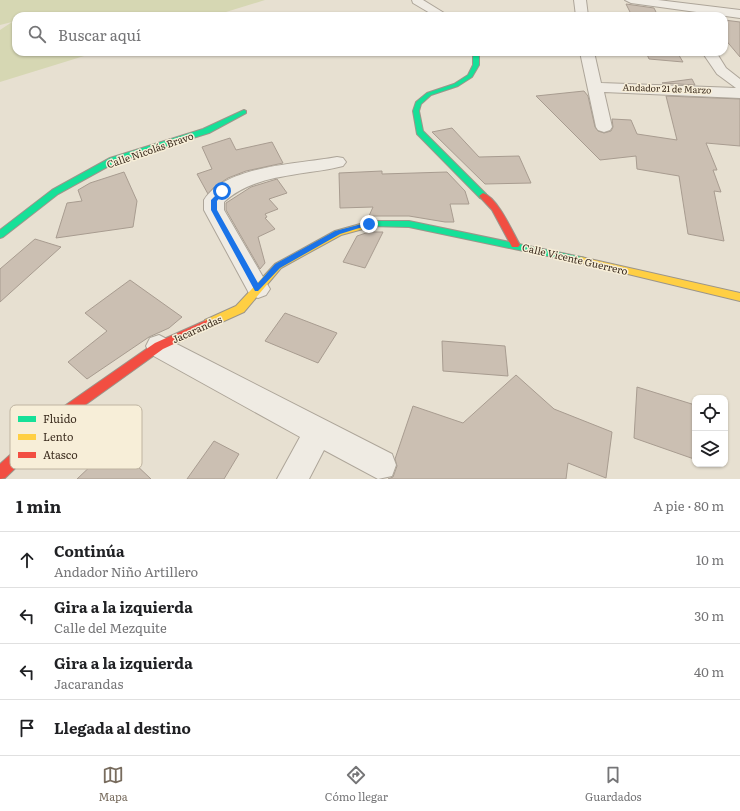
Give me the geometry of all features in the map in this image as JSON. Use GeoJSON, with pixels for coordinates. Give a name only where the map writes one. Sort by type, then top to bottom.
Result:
{"type":"FeatureCollection","features":[{"type":"Feature","properties":{"kind":"street"},"geometry":{"type":"LineString","coordinates":[[580,0],[582,12]]}},
{"type":"Feature","properties":{"kind":"street"},"geometry":{"type":"LineString","coordinates":[[631,0],[722,12]]}},
{"type":"Feature","properties":{"kind":"street"},"geometry":{"type":"LineString","coordinates":[[417,1],[435,12]]}},
{"type":"Feature","properties":{"kind":"street"},"geometry":{"type":"LineString","coordinates":[[728,13],[740,14]]}},
{"type":"Feature","properties":{"kind":"street"},"geometry":{"type":"LineString","coordinates":[[476,56],[476,65],[470,76],[456,85],[429,94],[418,103],[416,111],[420,132],[494,208],[515,245]]}},
{"type":"Feature","properties":{"kind":"street"},"geometry":{"type":"LineString","coordinates":[[588,56],[604,127]]}},
{"type":"Feature","properties":{"kind":"street"},"geometry":{"type":"LineString","coordinates":[[711,56],[719,70],[740,85]]}},
{"type":"Feature","properties":{"kind":"street","name":"Andador 21 de Marzo"},"geometry":{"type":"LineString","coordinates":[[594,87],[706,90],[740,93]]}},
{"type":"Feature","properties":{"kind":"street","name":"Calle Nicolás Bravo"},"geometry":{"type":"LineString","coordinates":[[0,235],[55,192],[112,160],[206,131],[244,112]]}},
{"type":"Feature","properties":{"kind":"street"},"geometry":{"type":"LineString","coordinates":[[258,289],[214,210],[214,200],[222,191],[263,174],[337,162]]}},
{"type":"Feature","properties":{"kind":"street","name":"Jacarandas"},"geometry":{"type":"LineString","coordinates":[[74,405],[159,346],[240,309],[278,266],[338,233],[369,224],[409,224]]}},
{"type":"Feature","properties":{"kind":"street","name":"Calle Vicente Guerrero"},"geometry":{"type":"LineString","coordinates":[[409,224],[515,245],[740,297]]}},
{"type":"Feature","properties":{"kind":"street"},"geometry":{"type":"LineString","coordinates":[[159,346],[381,465]]}},
{"type":"Feature","properties":{"kind":"street"},"geometry":{"type":"LineString","coordinates":[[292,479],[319,431]]}},
{"type":"Feature","properties":{"kind":"green space"},"geometry":{"type":"Polygon","coordinates":[[[0,0],[265,0],[226,12],[12,12],[12,22],[0,25],[0,0]]]}},
{"type":"Feature","properties":{"kind":"green space"},"geometry":{"type":"Polygon","coordinates":[[[12,22],[12,56],[84,56],[0,82],[0,30],[12,22]]]}},
{"type":"Feature","properties":{"kind":"building"},"geometry":{"type":"Polygon","coordinates":[[[626,4],[654,8],[656,12],[630,12],[626,4]]]}},
{"type":"Feature","properties":{"kind":"building"},"geometry":{"type":"Polygon","coordinates":[[[728,20],[740,22],[740,57],[728,43],[728,20]]]}},
{"type":"Feature","properties":{"kind":"building"},"geometry":{"type":"Polygon","coordinates":[[[648,56],[679,56],[683,62],[649,59],[648,56]]]}},
{"type":"Feature","properties":{"kind":"building"},"geometry":{"type":"Polygon","coordinates":[[[692,79],[695,85],[662,83],[692,79]]]}},
{"type":"Feature","properties":{"kind":"building"},"geometry":{"type":"Polygon","coordinates":[[[584,91],[588,96],[595,127],[598,131],[604,133],[611,131],[613,127],[612,119],[631,120],[637,134],[677,140],[666,96],[740,99],[740,146],[706,143],[717,170],[713,170],[721,192],[714,191],[724,241],[688,234],[679,176],[637,169],[636,156],[600,160],[536,96],[584,91]]]}},
{"type":"Feature","properties":{"kind":"building"},"geometry":{"type":"Polygon","coordinates":[[[452,128],[479,157],[519,156],[531,183],[485,184],[432,132],[452,128]]]}},
{"type":"Feature","properties":{"kind":"building"},"geometry":{"type":"Polygon","coordinates":[[[230,138],[236,150],[272,142],[283,163],[246,171],[228,178],[214,187],[208,194],[197,174],[212,169],[202,147],[230,138]]]}},
{"type":"Feature","properties":{"kind":"building"},"geometry":{"type":"Polygon","coordinates":[[[382,171],[382,174],[447,172],[465,191],[469,204],[450,204],[454,222],[409,216],[369,216],[373,207],[340,208],[339,173],[382,171]]]}},
{"type":"Feature","properties":{"kind":"building"},"geometry":{"type":"Polygon","coordinates":[[[124,172],[137,201],[133,227],[56,238],[67,203],[82,201],[78,190],[90,183],[124,172]]]}},
{"type":"Feature","properties":{"kind":"building"},"geometry":{"type":"Polygon","coordinates":[[[277,179],[287,193],[269,199],[278,209],[265,214],[267,217],[265,218],[275,229],[258,237],[265,263],[260,269],[226,210],[226,203],[251,187],[277,179]]]}},
{"type":"Feature","properties":{"kind":"building"},"geometry":{"type":"Polygon","coordinates":[[[369,232],[383,232],[365,268],[343,262],[357,236],[369,232]]]}},
{"type":"Feature","properties":{"kind":"building"},"geometry":{"type":"Polygon","coordinates":[[[35,239],[61,247],[0,302],[0,269],[35,239]]]}},
{"type":"Feature","properties":{"kind":"building"},"geometry":{"type":"Polygon","coordinates":[[[130,280],[182,317],[169,328],[149,337],[87,379],[68,362],[107,331],[85,313],[130,280]]]}},
{"type":"Feature","properties":{"kind":"building"},"geometry":{"type":"Polygon","coordinates":[[[285,313],[337,333],[318,363],[265,341],[285,313]]]}},
{"type":"Feature","properties":{"kind":"building"},"geometry":{"type":"Polygon","coordinates":[[[442,341],[505,346],[508,376],[443,371],[442,341]]]}},
{"type":"Feature","properties":{"kind":"building"},"geometry":{"type":"Polygon","coordinates":[[[516,375],[554,409],[612,432],[606,478],[568,463],[566,479],[388,479],[393,477],[397,466],[395,459],[413,406],[463,423],[516,375]]]}},
{"type":"Feature","properties":{"kind":"building"},"geometry":{"type":"Polygon","coordinates":[[[637,387],[692,404],[692,458],[634,438],[637,387]]]}},
{"type":"Feature","properties":{"kind":"building"},"geometry":{"type":"Polygon","coordinates":[[[214,441],[239,454],[224,479],[187,479],[214,441]]]}},
{"type":"Feature","properties":{"kind":"building"},"geometry":{"type":"Polygon","coordinates":[[[88,469],[140,469],[151,479],[77,479],[88,469]]]}},
{"type":"Feature","properties":{"kind":"traffic: fast"},"geometry":{"type":"LineString","coordinates":[[476,56],[476,65],[470,76],[456,85],[429,94],[418,103],[416,111],[420,132],[483,196]]}},
{"type":"Feature","properties":{"kind":"traffic: fast"},"geometry":{"type":"LineString","coordinates":[[0,235],[55,192],[113,160],[206,131],[244,112]]}},
{"type":"Feature","properties":{"kind":"traffic: fast"},"geometry":{"type":"LineString","coordinates":[[371,224],[409,224],[581,260]]}},
{"type":"Feature","properties":{"kind":"traffic: slow"},"geometry":{"type":"LineString","coordinates":[[209,323],[240,309],[278,266],[338,233],[371,224]]}},
{"type":"Feature","properties":{"kind":"traffic: slow"},"geometry":{"type":"LineString","coordinates":[[581,260],[740,297]]}},
{"type":"Feature","properties":{"kind":"traffic: jam"},"geometry":{"type":"LineString","coordinates":[[483,196],[495,208],[515,245]]}},
{"type":"Feature","properties":{"kind":"traffic: jam"},"geometry":{"type":"LineString","coordinates":[[75,405],[159,346],[209,323]]}},
{"type":"Feature","properties":{"kind":"traffic: jam"},"geometry":{"type":"LineString","coordinates":[[0,473],[10,464]]}},
{"type":"Feature","properties":{"kind":"route"},"geometry":{"type":"LineString","coordinates":[[222,191],[214,200],[214,210],[258,289],[278,266],[338,233],[369,224]]}}]}
